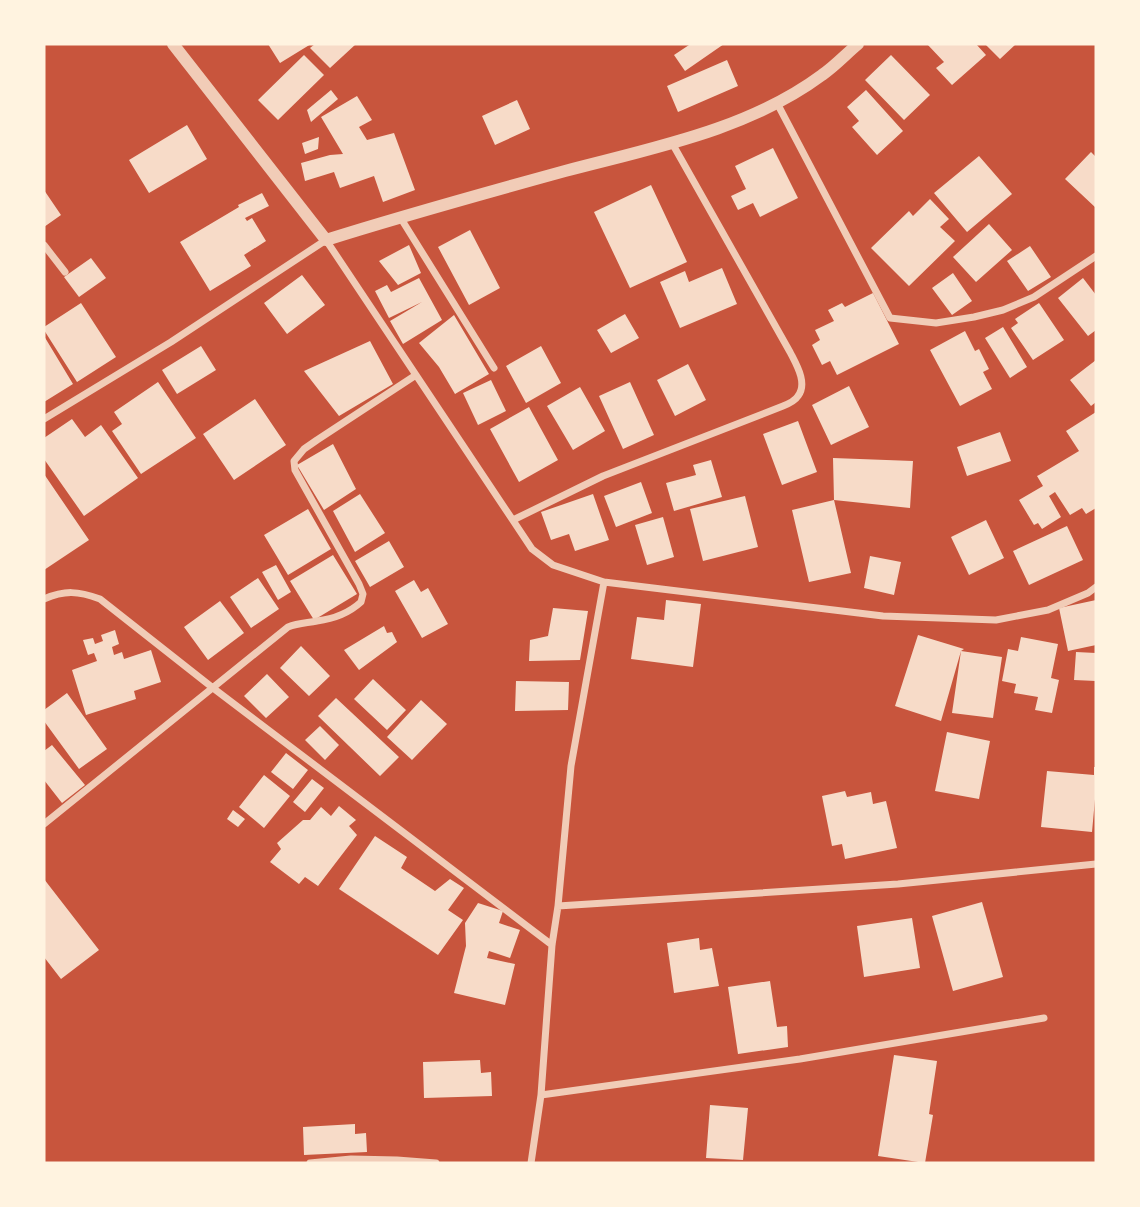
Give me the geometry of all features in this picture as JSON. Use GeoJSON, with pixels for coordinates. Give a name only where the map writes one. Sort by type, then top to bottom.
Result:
{"type":"FeatureCollection","features":[{"type":"Feature","properties":{"kind":"street"},"geometry":{"type":"LineString","coordinates":[[173,44],[326,240],[532,549],[553,565],[604,582],[883,617],[996,620],[1048,610],[1096,587]]}},
{"type":"Feature","properties":{"kind":"street"},"geometry":{"type":"LineString","coordinates":[[44,419],[171,342],[326,240],[400,216],[736,122],[777,103],[822,75],[858,44]]}},
{"type":"Feature","properties":{"kind":"street"},"geometry":{"type":"LineString","coordinates":[[777,103],[890,317],[936,323],[1003,310],[1034,298],[1096,256]]}},
{"type":"Feature","properties":{"kind":"street"},"geometry":{"type":"LineString","coordinates":[[513,520],[603,475],[783,406],[798,397],[801,390],[800,372],[790,352],[672,142]]}},
{"type":"Feature","properties":{"kind":"street"},"geometry":{"type":"LineString","coordinates":[[400,216],[494,368]]}},
{"type":"Feature","properties":{"kind":"street"},"geometry":{"type":"LineString","coordinates":[[44,245],[65,272]]}},
{"type":"Feature","properties":{"kind":"street"},"geometry":{"type":"LineString","coordinates":[[44,824],[288,627],[297,623],[321,621],[348,612],[361,602],[363,594],[359,584],[295,470],[294,461],[304,449],[416,375]]}},
{"type":"Feature","properties":{"kind":"street"},"geometry":{"type":"LineString","coordinates":[[531,1163],[541,1095],[552,945],[571,766],[604,582]]}},
{"type":"Feature","properties":{"kind":"street"},"geometry":{"type":"LineString","coordinates":[[44,599],[57,594],[80,592],[100,599],[552,945]]}},
{"type":"Feature","properties":{"kind":"street"},"geometry":{"type":"LineString","coordinates":[[558,906],[898,884],[1096,864]]}},
{"type":"Feature","properties":{"kind":"street"},"geometry":{"type":"LineString","coordinates":[[541,1095],[800,1059],[1044,1018]]}},
{"type":"Feature","properties":{"kind":"street"},"geometry":{"type":"LineString","coordinates":[[310,1163],[351,1159],[436,1163]]}},
{"type":"Feature","properties":{"kind":"building"},"geometry":{"type":"Polygon","coordinates":[[[268,44],[311,44],[280,63],[268,44]]]}},
{"type":"Feature","properties":{"kind":"building"},"geometry":{"type":"Polygon","coordinates":[[[315,44],[356,44],[330,68],[310,48],[315,44]]]}},
{"type":"Feature","properties":{"kind":"building"},"geometry":{"type":"Polygon","coordinates":[[[688,44],[724,44],[685,71],[674,55],[688,44]]]}},
{"type":"Feature","properties":{"kind":"building"},"geometry":{"type":"Polygon","coordinates":[[[927,44],[976,44],[986,55],[952,85],[936,68],[944,62],[927,44]]]}},
{"type":"Feature","properties":{"kind":"building"},"geometry":{"type":"Polygon","coordinates":[[[985,44],[1016,44],[1000,59],[985,44]]]}},
{"type":"Feature","properties":{"kind":"building"},"geometry":{"type":"Polygon","coordinates":[[[304,55],[324,75],[278,120],[258,100],[304,55]]]}},
{"type":"Feature","properties":{"kind":"building"},"geometry":{"type":"Polygon","coordinates":[[[891,55],[930,95],[904,120],[865,80],[891,55]]]}},
{"type":"Feature","properties":{"kind":"building"},"geometry":{"type":"Polygon","coordinates":[[[727,60],[738,86],[678,112],[667,86],[727,60]]]}},
{"type":"Feature","properties":{"kind":"building"},"geometry":{"type":"Polygon","coordinates":[[[331,90],[338,99],[311,122],[307,110],[331,90]]]}},
{"type":"Feature","properties":{"kind":"building"},"geometry":{"type":"Polygon","coordinates":[[[866,90],[903,131],[877,155],[852,127],[859,121],[847,107],[866,90]]]}},
{"type":"Feature","properties":{"kind":"building"},"geometry":{"type":"Polygon","coordinates":[[[357,96],[372,120],[359,127],[367,140],[394,133],[415,190],[383,202],[374,176],[340,188],[334,172],[305,181],[301,163],[343,154],[321,117],[357,96]]]}},
{"type":"Feature","properties":{"kind":"building"},"geometry":{"type":"Polygon","coordinates":[[[517,100],[530,129],[495,145],[482,116],[517,100]]]}},
{"type":"Feature","properties":{"kind":"building"},"geometry":{"type":"Polygon","coordinates":[[[187,125],[207,159],[149,193],[129,160],[187,125]]]}},
{"type":"Feature","properties":{"kind":"building"},"geometry":{"type":"Polygon","coordinates":[[[319,137],[318,149],[305,154],[302,143],[319,137]]]}},
{"type":"Feature","properties":{"kind":"building"},"geometry":{"type":"Polygon","coordinates":[[[773,148],[798,198],[760,217],[753,203],[738,210],[731,196],[746,189],[735,166],[773,148]]]}},
{"type":"Feature","properties":{"kind":"building"},"geometry":{"type":"Polygon","coordinates":[[[1091,152],[1096,157],[1096,208],[1065,179],[1091,152]]]}},
{"type":"Feature","properties":{"kind":"building"},"geometry":{"type":"Polygon","coordinates":[[[979,156],[1012,194],[967,232],[934,193],[979,156]]]}},
{"type":"Feature","properties":{"kind":"building"},"geometry":{"type":"Polygon","coordinates":[[[651,185],[687,262],[630,288],[594,212],[651,185]]]}},
{"type":"Feature","properties":{"kind":"building"},"geometry":{"type":"Polygon","coordinates":[[[44,190],[61,215],[44,227],[44,190]]]}},
{"type":"Feature","properties":{"kind":"building"},"geometry":{"type":"Polygon","coordinates":[[[262,193],[269,206],[245,218],[247,221],[252,218],[266,241],[244,255],[251,266],[210,291],[180,242],[262,193]]]}},
{"type":"Feature","properties":{"kind":"building"},"geometry":{"type":"Polygon","coordinates":[[[930,199],[949,219],[940,227],[955,241],[909,286],[871,248],[909,211],[913,216],[930,199]]]}},
{"type":"Feature","properties":{"kind":"building"},"geometry":{"type":"Polygon","coordinates":[[[989,224],[1012,250],[976,282],[953,257],[989,224]]]}},
{"type":"Feature","properties":{"kind":"building"},"geometry":{"type":"Polygon","coordinates":[[[470,230],[500,288],[469,305],[438,247],[470,230]]]}},
{"type":"Feature","properties":{"kind":"building"},"geometry":{"type":"Polygon","coordinates":[[[409,245],[421,273],[398,285],[379,261],[409,245]]]}},
{"type":"Feature","properties":{"kind":"building"},"geometry":{"type":"Polygon","coordinates":[[[1030,246],[1051,277],[1028,291],[1007,261],[1030,246]]]}},
{"type":"Feature","properties":{"kind":"building"},"geometry":{"type":"Polygon","coordinates":[[[91,258],[106,278],[79,297],[64,277],[91,258]]]}},
{"type":"Feature","properties":{"kind":"building"},"geometry":{"type":"Polygon","coordinates":[[[722,268],[737,304],[680,328],[660,282],[685,271],[689,282],[722,268]]]}},
{"type":"Feature","properties":{"kind":"building"},"geometry":{"type":"Polygon","coordinates":[[[953,273],[972,301],[952,315],[932,288],[953,273]]]}},
{"type":"Feature","properties":{"kind":"building"},"geometry":{"type":"Polygon","coordinates":[[[302,275],[325,305],[287,334],[264,303],[302,275]]]}},
{"type":"Feature","properties":{"kind":"building"},"geometry":{"type":"Polygon","coordinates":[[[419,278],[442,320],[403,344],[390,321],[422,302],[389,318],[375,291],[387,285],[391,292],[419,278]]]}},
{"type":"Feature","properties":{"kind":"building"},"geometry":{"type":"Polygon","coordinates":[[[1083,278],[1096,295],[1096,330],[1088,336],[1058,298],[1083,278]]]}},
{"type":"Feature","properties":{"kind":"building"},"geometry":{"type":"Polygon","coordinates":[[[873,293],[899,344],[837,375],[830,361],[822,365],[812,345],[820,340],[815,330],[834,321],[828,310],[842,303],[845,307],[873,293]]]}},
{"type":"Feature","properties":{"kind":"building"},"geometry":{"type":"Polygon","coordinates":[[[81,303],[116,357],[77,382],[44,327],[81,303]]]}},
{"type":"Feature","properties":{"kind":"building"},"geometry":{"type":"Polygon","coordinates":[[[1039,303],[1064,340],[1033,360],[1011,328],[1018,323],[1015,319],[1039,303]]]}},
{"type":"Feature","properties":{"kind":"building"},"geometry":{"type":"Polygon","coordinates":[[[625,314],[639,338],[611,353],[597,330],[625,314]]]}},
{"type":"Feature","properties":{"kind":"building"},"geometry":{"type":"Polygon","coordinates":[[[454,315],[489,374],[455,394],[439,367],[419,343],[454,315]]]}},
{"type":"Feature","properties":{"kind":"building"},"geometry":{"type":"Polygon","coordinates":[[[1003,327],[1027,367],[1010,378],[985,338],[1003,327]]]}},
{"type":"Feature","properties":{"kind":"building"},"geometry":{"type":"Polygon","coordinates":[[[965,331],[975,351],[979,349],[989,369],[983,372],[992,389],[960,406],[930,350],[965,331]]]}},
{"type":"Feature","properties":{"kind":"building"},"geometry":{"type":"Polygon","coordinates":[[[44,336],[73,384],[44,402],[44,336]]]}},
{"type":"Feature","properties":{"kind":"building"},"geometry":{"type":"Polygon","coordinates":[[[370,341],[393,384],[339,416],[304,371],[370,341]]]}},
{"type":"Feature","properties":{"kind":"building"},"geometry":{"type":"Polygon","coordinates":[[[201,346],[216,370],[177,394],[162,370],[201,346]]]}},
{"type":"Feature","properties":{"kind":"building"},"geometry":{"type":"Polygon","coordinates":[[[541,346],[561,383],[526,403],[506,366],[541,346]]]}},
{"type":"Feature","properties":{"kind":"building"},"geometry":{"type":"Polygon","coordinates":[[[1096,360],[1096,402],[1091,406],[1070,380],[1096,360]]]}},
{"type":"Feature","properties":{"kind":"building"},"geometry":{"type":"Polygon","coordinates":[[[688,364],[706,400],[675,416],[657,380],[688,364]]]}},
{"type":"Feature","properties":{"kind":"building"},"geometry":{"type":"Polygon","coordinates":[[[491,380],[506,411],[478,425],[463,393],[491,380]]]}},
{"type":"Feature","properties":{"kind":"building"},"geometry":{"type":"Polygon","coordinates":[[[158,382],[196,438],[141,474],[112,431],[122,424],[114,412],[158,382]]]}},
{"type":"Feature","properties":{"kind":"building"},"geometry":{"type":"Polygon","coordinates":[[[630,382],[654,435],[623,449],[599,396],[630,382]]]}},
{"type":"Feature","properties":{"kind":"building"},"geometry":{"type":"Polygon","coordinates":[[[849,386],[869,427],[831,445],[812,405],[849,386]]]}},
{"type":"Feature","properties":{"kind":"building"},"geometry":{"type":"Polygon","coordinates":[[[580,387],[605,431],[573,450],[547,406],[580,387]]]}},
{"type":"Feature","properties":{"kind":"building"},"geometry":{"type":"Polygon","coordinates":[[[255,399],[286,445],[234,480],[203,434],[255,399]]]}},
{"type":"Feature","properties":{"kind":"building"},"geometry":{"type":"Polygon","coordinates":[[[529,407],[558,460],[519,482],[490,429],[529,407]]]}},
{"type":"Feature","properties":{"kind":"building"},"geometry":{"type":"Polygon","coordinates":[[[1096,412],[1096,508],[1086,514],[1082,508],[1070,515],[1055,492],[1049,496],[1061,517],[1042,529],[1038,523],[1034,525],[1019,500],[1043,486],[1037,476],[1079,451],[1066,431],[1096,412]]]}},
{"type":"Feature","properties":{"kind":"building"},"geometry":{"type":"Polygon","coordinates":[[[72,419],[85,437],[101,425],[138,478],[84,516],[44,459],[44,438],[72,419]]]}},
{"type":"Feature","properties":{"kind":"building"},"geometry":{"type":"Polygon","coordinates":[[[798,421],[817,472],[782,485],[763,434],[798,421]]]}},
{"type":"Feature","properties":{"kind":"building"},"geometry":{"type":"Polygon","coordinates":[[[1000,432],[1011,461],[967,476],[957,447],[1000,432]]]}},
{"type":"Feature","properties":{"kind":"building"},"geometry":{"type":"Polygon","coordinates":[[[333,444],[356,489],[324,510],[297,465],[333,444]]]}},
{"type":"Feature","properties":{"kind":"building"},"geometry":{"type":"Polygon","coordinates":[[[833,458],[913,461],[910,508],[834,500],[833,458]]]}},
{"type":"Feature","properties":{"kind":"building"},"geometry":{"type":"Polygon","coordinates":[[[711,460],[722,497],[674,511],[666,483],[696,475],[693,465],[711,460]]]}},
{"type":"Feature","properties":{"kind":"building"},"geometry":{"type":"Polygon","coordinates":[[[44,474],[89,540],[44,570],[44,474]]]}},
{"type":"Feature","properties":{"kind":"building"},"geometry":{"type":"Polygon","coordinates":[[[641,482],[652,513],[616,527],[604,496],[641,482]]]}},
{"type":"Feature","properties":{"kind":"building"},"geometry":{"type":"Polygon","coordinates":[[[360,494],[385,533],[355,552],[333,511],[360,494]]]}},
{"type":"Feature","properties":{"kind":"building"},"geometry":{"type":"Polygon","coordinates":[[[593,494],[609,540],[575,551],[569,534],[551,540],[541,512],[593,494]]]}},
{"type":"Feature","properties":{"kind":"building"},"geometry":{"type":"Polygon","coordinates":[[[745,496],[758,547],[703,561],[690,509],[745,496]]]}},
{"type":"Feature","properties":{"kind":"building"},"geometry":{"type":"Polygon","coordinates":[[[834,500],[851,573],[809,582],[792,510],[834,500]]]}},
{"type":"Feature","properties":{"kind":"building"},"geometry":{"type":"Polygon","coordinates":[[[308,509],[331,549],[288,575],[264,535],[308,509]]]}},
{"type":"Feature","properties":{"kind":"building"},"geometry":{"type":"Polygon","coordinates":[[[663,517],[674,557],[647,565],[635,525],[663,517]]]}},
{"type":"Feature","properties":{"kind":"building"},"geometry":{"type":"Polygon","coordinates":[[[986,520],[1004,558],[969,575],[951,537],[986,520]]]}},
{"type":"Feature","properties":{"kind":"building"},"geometry":{"type":"Polygon","coordinates":[[[1067,526],[1083,560],[1029,585],[1013,551],[1067,526]]]}},
{"type":"Feature","properties":{"kind":"building"},"geometry":{"type":"Polygon","coordinates":[[[389,541],[404,567],[370,587],[355,561],[389,541]]]}},
{"type":"Feature","properties":{"kind":"building"},"geometry":{"type":"Polygon","coordinates":[[[333,555],[357,594],[314,620],[290,581],[333,555]]]}},
{"type":"Feature","properties":{"kind":"building"},"geometry":{"type":"Polygon","coordinates":[[[870,556],[901,562],[894,595],[864,588],[870,556]]]}},
{"type":"Feature","properties":{"kind":"building"},"geometry":{"type":"Polygon","coordinates":[[[276,565],[291,592],[278,600],[262,572],[276,565]]]}},
{"type":"Feature","properties":{"kind":"building"},"geometry":{"type":"Polygon","coordinates":[[[258,578],[279,609],[251,628],[230,597],[258,578]]]}},
{"type":"Feature","properties":{"kind":"building"},"geometry":{"type":"Polygon","coordinates":[[[414,580],[421,592],[428,588],[448,624],[422,638],[395,591],[414,580]]]}},
{"type":"Feature","properties":{"kind":"building"},"geometry":{"type":"Polygon","coordinates":[[[666,600],[701,604],[693,667],[631,659],[637,617],[664,620],[666,600]]]}},
{"type":"Feature","properties":{"kind":"building"},"geometry":{"type":"Polygon","coordinates":[[[1096,600],[1096,645],[1068,651],[1059,608],[1096,600]]]}},
{"type":"Feature","properties":{"kind":"building"},"geometry":{"type":"Polygon","coordinates":[[[220,601],[244,633],[208,660],[184,627],[220,601]]]}},
{"type":"Feature","properties":{"kind":"building"},"geometry":{"type":"Polygon","coordinates":[[[553,608],[588,611],[580,660],[529,661],[530,640],[548,636],[553,608]]]}},
{"type":"Feature","properties":{"kind":"building"},"geometry":{"type":"Polygon","coordinates":[[[384,626],[387,633],[392,632],[397,642],[359,670],[344,650],[384,626]]]}},
{"type":"Feature","properties":{"kind":"building"},"geometry":{"type":"Polygon","coordinates":[[[115,630],[119,644],[112,647],[114,655],[122,652],[124,659],[151,650],[161,682],[134,691],[136,699],[86,715],[72,670],[97,661],[94,653],[88,655],[83,640],[93,638],[95,644],[103,641],[101,635],[115,630]]]}},
{"type":"Feature","properties":{"kind":"building"},"geometry":{"type":"Polygon","coordinates":[[[918,635],[964,649],[961,651],[941,721],[895,706],[918,635]]]}},
{"type":"Feature","properties":{"kind":"building"},"geometry":{"type":"Polygon","coordinates":[[[1021,637],[1058,644],[1051,678],[1059,680],[1052,713],[1035,710],[1038,697],[1014,693],[1016,684],[1002,681],[1008,649],[1018,651],[1021,637]]]}},
{"type":"Feature","properties":{"kind":"building"},"geometry":{"type":"Polygon","coordinates":[[[301,646],[330,676],[309,696],[280,668],[301,646]]]}},
{"type":"Feature","properties":{"kind":"building"},"geometry":{"type":"Polygon","coordinates":[[[961,651],[1002,657],[993,718],[952,713],[961,651]]]}},
{"type":"Feature","properties":{"kind":"building"},"geometry":{"type":"Polygon","coordinates":[[[1076,652],[1096,653],[1096,681],[1074,680],[1076,652]]]}},
{"type":"Feature","properties":{"kind":"building"},"geometry":{"type":"Polygon","coordinates":[[[267,674],[289,697],[266,718],[244,696],[267,674]]]}},
{"type":"Feature","properties":{"kind":"building"},"geometry":{"type":"Polygon","coordinates":[[[373,679],[406,710],[387,730],[354,699],[373,679]]]}},
{"type":"Feature","properties":{"kind":"building"},"geometry":{"type":"Polygon","coordinates":[[[516,681],[569,682],[568,710],[515,711],[516,681]]]}},
{"type":"Feature","properties":{"kind":"building"},"geometry":{"type":"Polygon","coordinates":[[[67,693],[107,749],[79,769],[44,721],[44,710],[67,693]]]}},
{"type":"Feature","properties":{"kind":"building"},"geometry":{"type":"Polygon","coordinates":[[[336,698],[399,757],[380,776],[318,716],[336,698]]]}},
{"type":"Feature","properties":{"kind":"building"},"geometry":{"type":"Polygon","coordinates":[[[421,700],[447,724],[412,760],[387,737],[421,700]]]}},
{"type":"Feature","properties":{"kind":"building"},"geometry":{"type":"Polygon","coordinates":[[[320,726],[339,745],[325,760],[305,740],[320,726]]]}},
{"type":"Feature","properties":{"kind":"building"},"geometry":{"type":"Polygon","coordinates":[[[947,732],[990,741],[979,799],[935,791],[947,732]]]}},
{"type":"Feature","properties":{"kind":"building"},"geometry":{"type":"Polygon","coordinates":[[[52,745],[85,785],[62,803],[44,780],[44,751],[52,745]]]}},
{"type":"Feature","properties":{"kind":"building"},"geometry":{"type":"Polygon","coordinates":[[[286,753],[308,770],[293,789],[271,772],[286,753]]]}},
{"type":"Feature","properties":{"kind":"building"},"geometry":{"type":"Polygon","coordinates":[[[1094,767],[1096,788],[1092,832],[1041,827],[1047,771],[1094,775],[1094,767]]]}},
{"type":"Feature","properties":{"kind":"building"},"geometry":{"type":"Polygon","coordinates":[[[264,775],[290,796],[264,828],[239,807],[264,775]]]}},
{"type":"Feature","properties":{"kind":"building"},"geometry":{"type":"Polygon","coordinates":[[[312,779],[324,788],[305,812],[293,802],[312,779]]]}},
{"type":"Feature","properties":{"kind":"building"},"geometry":{"type":"Polygon","coordinates":[[[845,791],[847,797],[871,792],[873,804],[886,801],[897,848],[845,859],[842,844],[832,846],[822,796],[845,791]]]}},
{"type":"Feature","properties":{"kind":"building"},"geometry":{"type":"Polygon","coordinates":[[[339,806],[356,820],[349,826],[357,835],[318,886],[305,877],[299,884],[270,862],[281,849],[277,843],[303,820],[310,820],[321,807],[331,816],[339,806]]]}},
{"type":"Feature","properties":{"kind":"building"},"geometry":{"type":"Polygon","coordinates":[[[233,810],[245,819],[238,827],[227,819],[233,810]]]}},
{"type":"Feature","properties":{"kind":"building"},"geometry":{"type":"Polygon","coordinates":[[[375,836],[407,857],[401,868],[435,891],[450,879],[464,888],[448,910],[463,920],[438,955],[339,889],[375,836]]]}},
{"type":"Feature","properties":{"kind":"building"},"geometry":{"type":"Polygon","coordinates":[[[44,879],[99,950],[61,979],[44,957],[44,879]]]}},
{"type":"Feature","properties":{"kind":"building"},"geometry":{"type":"Polygon","coordinates":[[[982,902],[1003,977],[953,991],[932,916],[982,902]]]}},
{"type":"Feature","properties":{"kind":"building"},"geometry":{"type":"Polygon","coordinates":[[[478,903],[503,911],[499,923],[520,930],[510,958],[489,951],[487,958],[515,964],[505,1005],[454,993],[466,946],[465,923],[478,903]]]}},
{"type":"Feature","properties":{"kind":"building"},"geometry":{"type":"Polygon","coordinates":[[[912,918],[920,968],[864,977],[857,926],[912,918]]]}},
{"type":"Feature","properties":{"kind":"building"},"geometry":{"type":"Polygon","coordinates":[[[699,938],[700,950],[712,948],[719,986],[674,993],[667,943],[699,938]]]}},
{"type":"Feature","properties":{"kind":"building"},"geometry":{"type":"Polygon","coordinates":[[[770,981],[777,1027],[787,1026],[788,1047],[738,1054],[728,987],[770,981]]]}},
{"type":"Feature","properties":{"kind":"building"},"geometry":{"type":"Polygon","coordinates":[[[894,1055],[937,1061],[929,1114],[933,1115],[925,1163],[878,1156],[894,1055]]]}},
{"type":"Feature","properties":{"kind":"building"},"geometry":{"type":"Polygon","coordinates":[[[480,1060],[481,1073],[491,1072],[492,1096],[424,1098],[423,1062],[480,1060]]]}},
{"type":"Feature","properties":{"kind":"building"},"geometry":{"type":"Polygon","coordinates":[[[710,1105],[748,1108],[743,1160],[706,1158],[710,1105]]]}},
{"type":"Feature","properties":{"kind":"building"},"geometry":{"type":"Polygon","coordinates":[[[355,1124],[355,1134],[366,1133],[367,1152],[304,1155],[303,1127],[355,1124]]]}}]}
